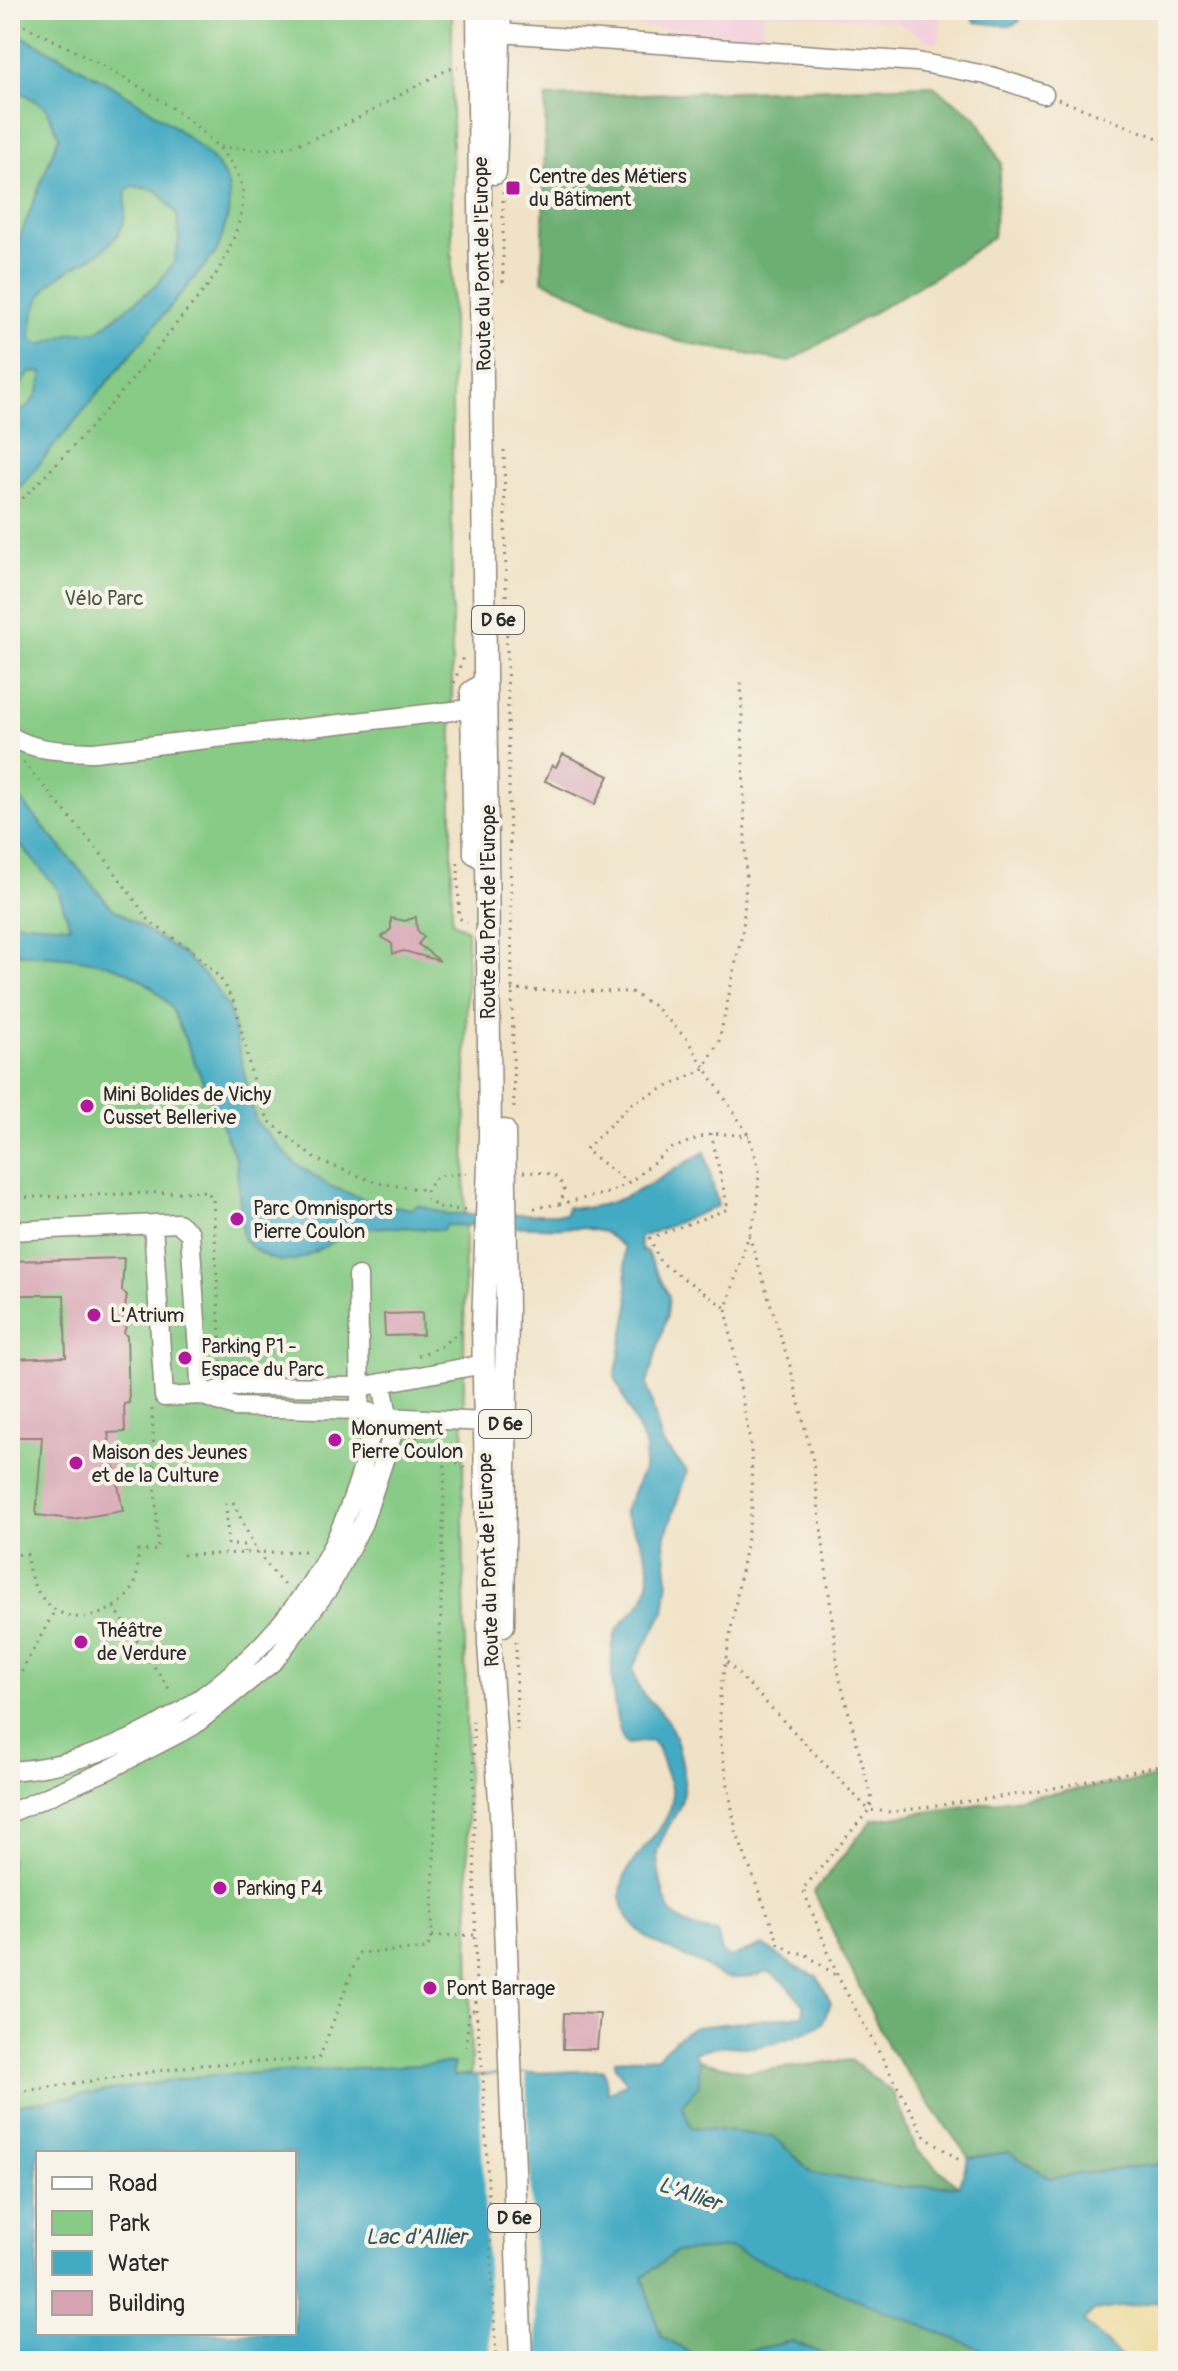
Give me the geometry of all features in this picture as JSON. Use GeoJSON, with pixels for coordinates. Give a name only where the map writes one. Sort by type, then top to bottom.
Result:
{"type":"FeatureCollection","features":[{"type":"Feature","properties":{"kind":"main road","name":"Route du Pont de l'Europe"},"geometry":{"type":"LineString","coordinates":[[486,13],[499,33],[494,206],[495,468],[507,990],[501,1394],[505,1449],[501,1814],[508,2074],[521,2361]]}},
{"type":"Feature","properties":{"kind":"main road","name":"Route du Pont de l'Europe"},"geometry":{"type":"LineString","coordinates":[[486,13],[490,1137],[484,1422],[489,1644],[501,1814]]}},
{"type":"Feature","properties":{"kind":"street"},"geometry":{"type":"LineString","coordinates":[[499,33],[940,64],[1044,94]]}},
{"type":"Feature","properties":{"kind":"street"},"geometry":{"type":"LineString","coordinates":[[486,680],[470,691],[470,709],[473,854],[488,864]]}},
{"type":"Feature","properties":{"kind":"street"},"geometry":{"type":"LineString","coordinates":[[10,736],[23,744],[48,750],[94,752],[470,709]]}},
{"type":"Feature","properties":{"kind":"street"},"geometry":{"type":"LineString","coordinates":[[10,1231],[178,1223],[190,1233],[201,1395]]}},
{"type":"Feature","properties":{"kind":"street"},"geometry":{"type":"LineString","coordinates":[[153,1224],[164,1397],[201,1395],[235,1386],[360,1387],[484,1364],[501,1394],[484,1422],[387,1417],[360,1410],[235,1407],[201,1395]]}},
{"type":"Feature","properties":{"kind":"street"},"geometry":{"type":"LineString","coordinates":[[358,1276],[360,1410]]}},
{"type":"Feature","properties":{"kind":"street"},"geometry":{"type":"LineString","coordinates":[[10,1813],[108,1770],[193,1726],[274,1661],[329,1588],[349,1554],[392,1436],[382,1384]]}},
{"type":"Feature","properties":{"kind":"street"},"geometry":{"type":"LineString","coordinates":[[10,1771],[38,1769],[104,1751],[142,1733],[183,1709],[261,1647],[304,1593],[332,1546],[346,1516],[374,1429],[387,1417]]}},
{"type":"Feature","properties":{"kind":"path"},"geometry":{"type":"LineString","coordinates":[[10,18],[121,77],[198,128],[217,147],[242,182],[240,216],[222,264],[151,357],[60,462],[10,511]]}},
{"type":"Feature","properties":{"kind":"path"},"geometry":{"type":"LineString","coordinates":[[217,147],[269,149],[293,145],[354,119],[449,69],[470,67]]}},
{"type":"Feature","properties":{"kind":"path"},"geometry":{"type":"LineString","coordinates":[[1044,94],[1168,142]]}},
{"type":"Feature","properties":{"kind":"path"},"geometry":{"type":"LineString","coordinates":[[503,296],[504,177]]}},
{"type":"Feature","properties":{"kind":"path"},"geometry":{"type":"LineString","coordinates":[[504,449],[507,990],[514,1124]]}},
{"type":"Feature","properties":{"kind":"path"},"geometry":{"type":"LineString","coordinates":[[629,1183],[585,1150],[632,1103],[703,1070],[719,1041],[743,929],[746,881],[741,678]]}},
{"type":"Feature","properties":{"kind":"path"},"geometry":{"type":"LineString","coordinates":[[20,759],[107,861],[150,922],[194,952],[220,978],[236,1006],[255,1090],[269,1121],[315,1159],[377,1183],[426,1190]]}},
{"type":"Feature","properties":{"kind":"path"},"geometry":{"type":"LineString","coordinates":[[458,854],[459,918],[476,928]]}},
{"type":"Feature","properties":{"kind":"path"},"geometry":{"type":"LineString","coordinates":[[507,990],[631,992],[654,1006],[686,1038],[703,1070],[749,1136],[759,1170],[757,1209],[726,1308],[751,1448],[752,1509],[720,1693],[720,1738],[736,1832],[779,1944],[795,1953],[804,1953],[838,1977]]}},
{"type":"Feature","properties":{"kind":"path"},"geometry":{"type":"LineString","coordinates":[[530,1209],[608,1193],[629,1183],[668,1150],[711,1133],[749,1136]]}},
{"type":"Feature","properties":{"kind":"path"},"geometry":{"type":"LineString","coordinates":[[711,1133],[728,1209],[650,1238],[660,1262],[726,1308]]}},
{"type":"Feature","properties":{"kind":"path"},"geometry":{"type":"LineString","coordinates":[[515,1171],[553,1174],[561,1180],[565,1192],[559,1204]]}},
{"type":"Feature","properties":{"kind":"path"},"geometry":{"type":"LineString","coordinates":[[465,1210],[439,1208],[427,1199],[426,1190],[437,1176],[474,1173]]}},
{"type":"Feature","properties":{"kind":"path"},"geometry":{"type":"LineString","coordinates":[[749,1235],[790,1366],[813,1461],[839,1676],[872,1800],[869,1810],[803,1889],[838,1977],[925,2137],[962,2162]]}},
{"type":"Feature","properties":{"kind":"path"},"geometry":{"type":"LineString","coordinates":[[411,1359],[441,1346],[471,1323]]}},
{"type":"Feature","properties":{"kind":"path"},"geometry":{"type":"LineString","coordinates":[[10,1555],[27,1554],[27,1573],[36,1592],[55,1610],[90,1617],[114,1607],[133,1588],[138,1551],[158,1550],[152,1410],[164,1397]]}},
{"type":"Feature","properties":{"kind":"path"},"geometry":{"type":"LineString","coordinates":[[10,2093],[198,2065],[319,2059],[359,1953],[427,1949],[432,1936],[445,1453],[417,1440]]}},
{"type":"Feature","properties":{"kind":"path"},"geometry":{"type":"LineString","coordinates":[[233,1502],[257,1552],[290,1594]]}},
{"type":"Feature","properties":{"kind":"path"},"geometry":{"type":"LineString","coordinates":[[226,1503],[228,1545],[244,1545],[244,1552]]}},
{"type":"Feature","properties":{"kind":"path"},"geometry":{"type":"LineString","coordinates":[[183,1555],[317,1550]]}},
{"type":"Feature","properties":{"kind":"path"},"geometry":{"type":"LineString","coordinates":[[114,1607],[175,1697]]}},
{"type":"Feature","properties":{"kind":"path"},"geometry":{"type":"LineString","coordinates":[[10,1693],[55,1610]]}},
{"type":"Feature","properties":{"kind":"path"},"geometry":{"type":"LineString","coordinates":[[726,1661],[869,1810],[892,1812],[1035,1792],[1168,1764]]}},
{"type":"Feature","properties":{"kind":"path"},"geometry":{"type":"LineString","coordinates":[[473,1720],[476,2010],[483,2075],[496,2361]]}},
{"type":"Feature","properties":{"kind":"path"},"geometry":{"type":"LineString","coordinates":[[432,1936],[474,1935]]}},
{"type":"Feature","properties":{"kind":"path"},"geometry":{"type":"LineString","coordinates":[[466,2047],[469,2010],[476,2010]]}},
{"type":"Feature","properties":{"kind":"shaded area"},"geometry":{"type":"Polygon","coordinates":[[[533,10],[942,10],[939,42],[929,41],[896,21],[763,12],[761,36],[532,17],[533,10]]]}},
{"type":"Feature","properties":{"kind":"green space","name":"Parc Omnisports Pierre Coulon"},"geometry":{"type":"Polygon","coordinates":[[[10,10],[452,10],[452,921],[467,930],[463,1508],[471,2074],[452,2077],[454,2064],[203,2076],[10,2106],[10,10]]]}},
{"type":"Feature","properties":{"kind":"green space"},"geometry":{"type":"Polygon","coordinates":[[[932,85],[977,118],[1001,163],[993,237],[946,270],[789,362],[676,341],[542,280],[546,97],[932,85]]]}},
{"type":"Feature","properties":{"kind":"green space"},"geometry":{"type":"Polygon","coordinates":[[[1168,1776],[1168,2163],[1050,2178],[1009,2152],[969,2158],[888,2047],[814,1892],[872,1820],[1168,1776]]]}},
{"type":"Feature","properties":{"kind":"green space"},"geometry":{"type":"Polygon","coordinates":[[[699,2060],[747,2072],[851,2060],[893,2093],[916,2149],[958,2186],[893,2187],[812,2173],[774,2137],[691,2127],[682,2104],[699,2085],[699,2060]]]}},
{"type":"Feature","properties":{"kind":"green space"},"geometry":{"type":"Polygon","coordinates":[[[730,2248],[991,2353],[970,2361],[839,2361],[792,2341],[705,2361],[661,2337],[643,2277],[676,2252],[730,2248]]]}},
{"type":"Feature","properties":{"kind":"sand"},"geometry":{"type":"Polygon","coordinates":[[[1168,2300],[1168,2361],[1125,2361],[1083,2321],[1094,2311],[1168,2300]]]}},
{"type":"Feature","properties":{"kind":"water"},"geometry":{"type":"Polygon","coordinates":[[[969,10],[1023,10],[1019,22],[1009,26],[975,22],[969,10]]]}},
{"type":"Feature","properties":{"kind":"water"},"geometry":{"type":"Polygon","coordinates":[[[10,30],[132,98],[195,143],[217,165],[228,185],[229,202],[217,251],[10,499],[10,419],[33,400],[43,373],[31,372],[10,397],[10,263],[59,136],[46,108],[10,85],[10,30]],[[133,186],[126,190],[122,227],[97,254],[67,271],[42,294],[34,313],[31,339],[41,345],[71,333],[97,331],[157,285],[174,262],[179,242],[177,215],[158,191],[133,186]]]}},
{"type":"Feature","properties":{"kind":"water"},"geometry":{"type":"Polygon","coordinates":[[[10,787],[111,907],[184,955],[213,984],[229,1010],[256,1122],[295,1163],[330,1186],[368,1201],[411,1209],[418,1205],[447,1214],[566,1214],[567,1207],[585,1208],[603,1204],[639,1190],[705,1152],[718,1206],[639,1238],[642,1252],[646,1251],[669,1296],[667,1316],[647,1384],[662,1443],[687,1471],[664,1541],[668,1581],[664,1612],[633,1667],[641,1692],[659,1709],[671,1727],[684,1778],[682,1800],[658,1849],[659,1872],[669,1909],[681,1921],[717,1932],[722,1952],[731,1957],[763,1945],[797,1968],[817,1976],[831,2003],[822,2024],[797,2035],[758,2046],[715,2047],[694,2053],[699,2060],[699,2085],[682,2105],[691,2127],[775,2137],[812,2173],[893,2187],[958,2186],[969,2158],[1009,2152],[1050,2178],[1168,2163],[1168,2300],[1094,2311],[1083,2321],[1125,2361],[970,2361],[990,2353],[730,2248],[676,2252],[643,2277],[661,2337],[705,2361],[10,2361],[10,2106],[203,2076],[454,2063],[453,2076],[604,2070],[608,2093],[627,2082],[615,2067],[615,2060],[657,2057],[677,2038],[695,2027],[803,2015],[804,2005],[785,1982],[769,1972],[739,1978],[721,1976],[703,1964],[653,1941],[633,1924],[622,1901],[622,1886],[627,1872],[665,1821],[671,1807],[672,1793],[657,1747],[652,1741],[626,1744],[618,1723],[613,1690],[613,1643],[621,1625],[646,1594],[649,1569],[643,1548],[624,1512],[644,1468],[646,1448],[615,1377],[629,1306],[624,1247],[604,1232],[583,1228],[446,1225],[443,1230],[391,1227],[361,1230],[289,1261],[275,1260],[260,1253],[243,1239],[236,1159],[172,1009],[156,991],[120,969],[78,959],[10,953],[10,922],[70,926],[57,888],[10,833],[10,787]]]}},
{"type":"Feature","properties":{"kind":"water"},"geometry":{"type":"Polygon","coordinates":[[[792,2341],[839,2361],[705,2361],[792,2341]]]}},
{"type":"Feature","properties":{"kind":"pier"},"geometry":{"type":"Polygon","coordinates":[[[526,2074],[538,2361],[491,2361],[479,2076],[526,2074]]]}},
{"type":"Feature","properties":{"kind":"building"},"geometry":{"type":"Polygon","coordinates":[[[563,754],[609,776],[595,804],[545,781],[552,765],[556,767],[563,754]]]}},
{"type":"Feature","properties":{"kind":"building"},"geometry":{"type":"Polygon","coordinates":[[[416,917],[417,930],[424,937],[418,944],[440,961],[404,951],[393,954],[392,944],[382,937],[391,929],[391,918],[405,921],[416,917]]]}},
{"type":"Feature","properties":{"kind":"building"},"geometry":{"type":"Polygon","coordinates":[[[124,1258],[122,1291],[127,1295],[123,1320],[127,1323],[124,1333],[127,1336],[129,1403],[124,1404],[125,1432],[108,1433],[123,1511],[73,1519],[36,1515],[42,1437],[10,1437],[10,1359],[66,1357],[64,1295],[10,1295],[10,1261],[124,1258]]]}},
{"type":"Feature","properties":{"kind":"building"},"geometry":{"type":"Polygon","coordinates":[[[422,1313],[423,1335],[385,1336],[384,1314],[422,1313]]]}},
{"type":"Feature","properties":{"kind":"building"},"geometry":{"type":"Polygon","coordinates":[[[564,2013],[600,2014],[597,2049],[563,2049],[564,2013]]]}},
{"type":"Feature","properties":{"kind":"place","name":"Centre des Métiers du Bâtiment"},"geometry":{"type":"Point","coordinates":[513,188]}},
{"type":"Feature","properties":{"kind":"place","name":"Mini Bolides de Vichy Cusset Bellerive"},"geometry":{"type":"Point","coordinates":[87,1106]}},
{"type":"Feature","properties":{"kind":"place","name":"Parc Omnisports Pierre Coulon"},"geometry":{"type":"Point","coordinates":[237,1219]}},
{"type":"Feature","properties":{"kind":"place","name":"L'Atrium"},"geometry":{"type":"Point","coordinates":[94,1315]}},
{"type":"Feature","properties":{"kind":"place","name":"Parking P1 - Espace du Parc"},"geometry":{"type":"Point","coordinates":[185,1358]}},
{"type":"Feature","properties":{"kind":"place","name":"Monument Pierre Coulon"},"geometry":{"type":"Point","coordinates":[335,1440]}},
{"type":"Feature","properties":{"kind":"place","name":"Maison des Jeunes et de la Culture"},"geometry":{"type":"Point","coordinates":[76,1463]}},
{"type":"Feature","properties":{"kind":"place","name":"Théâtre de Verdure"},"geometry":{"type":"Point","coordinates":[81,1642]}},
{"type":"Feature","properties":{"kind":"place","name":"Parking P4"},"geometry":{"type":"Point","coordinates":[220,1888]}},
{"type":"Feature","properties":{"kind":"place","name":"Pont Barrage"},"geometry":{"type":"Point","coordinates":[430,1988]}},
{"type":"Feature","properties":{"kind":"park label","name":"Vélo Parc"},"geometry":{"type":"Point","coordinates":[104,598]}},
{"type":"Feature","properties":{"kind":"water label","name":"L'Allier"},"geometry":{"type":"Point","coordinates":[690,2193]}},
{"type":"Feature","properties":{"kind":"water label","name":"Lac d'Allier"},"geometry":{"type":"Point","coordinates":[416,2236]}}]}
